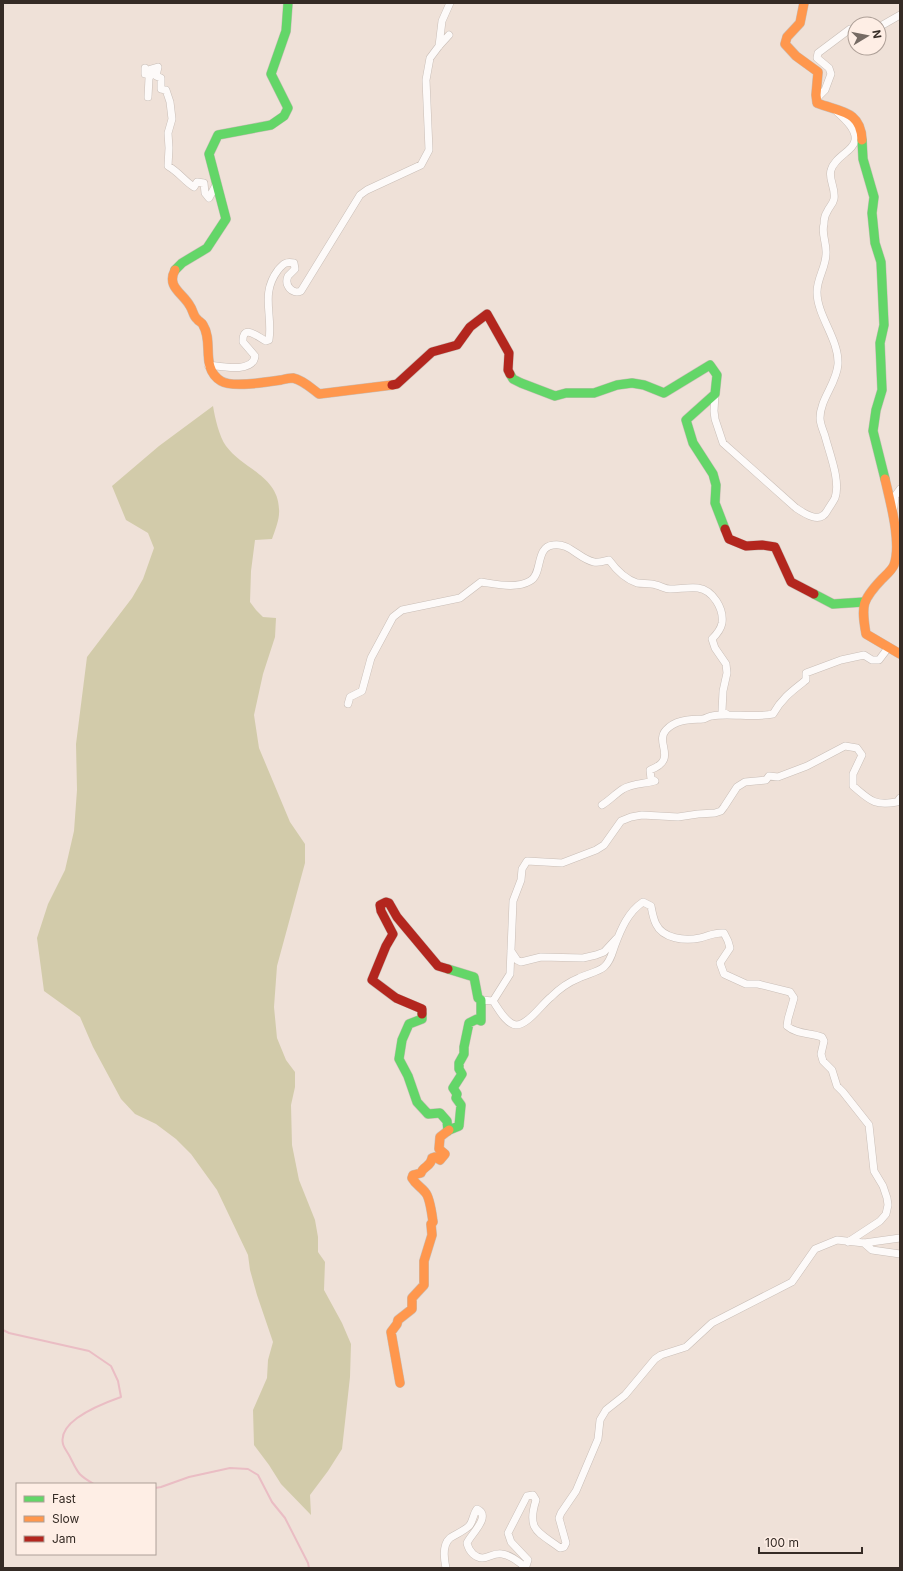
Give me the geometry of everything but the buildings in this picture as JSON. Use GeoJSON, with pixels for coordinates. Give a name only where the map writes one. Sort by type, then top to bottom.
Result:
{"type":"FeatureCollection","features":[{"type":"Feature","properties":{"kind":"street"},"geometry":{"type":"LineString","coordinates":[[288,3],[286,32],[271,74],[288,108],[284,116],[270,125],[218,135],[209,154],[226,219],[207,248],[182,263],[172,276],[173,283],[177,291],[190,305],[196,318],[201,321],[206,330],[208,365],[220,382],[237,384],[295,378],[319,394],[397,384],[432,352],[457,345],[470,327],[487,314],[492,319],[496,331],[504,342],[509,353],[507,370],[513,380],[554,396],[565,393],[591,394],[624,384],[633,383],[664,393],[710,365],[717,375],[714,411],[715,419],[723,443],[796,508],[810,517],[818,517],[826,513],[835,497],[837,488],[835,473],[820,420],[821,410],[837,371],[838,363],[836,348],[819,304],[817,292],[819,278],[826,254],[823,226],[827,212],[834,200],[834,188],[830,178],[830,170],[836,160],[852,148],[855,141],[855,134],[850,125],[834,108]]}},
{"type":"Feature","properties":{"kind":"street"},"geometry":{"type":"LineString","coordinates":[[439,46],[442,21],[450,3]]}},
{"type":"Feature","properties":{"kind":"street"},"geometry":{"type":"LineString","coordinates":[[804,3],[799,25],[787,36],[785,43],[787,48],[793,54],[818,72],[816,86],[818,103],[844,111],[858,122],[862,129],[863,159],[874,197],[872,213],[875,243],[881,262],[884,325],[880,344],[882,390],[876,410],[873,431],[892,509],[896,553],[894,565],[870,592],[864,602],[863,617],[866,634],[900,654]]}},
{"type":"Feature","properties":{"kind":"street"},"geometry":{"type":"LineString","coordinates":[[887,22],[900,15]]}},
{"type":"Feature","properties":{"kind":"street"},"geometry":{"type":"LineString","coordinates":[[817,98],[825,90],[831,74],[829,68],[817,58],[818,53],[847,31]]}},
{"type":"Feature","properties":{"kind":"street"},"geometry":{"type":"LineString","coordinates":[[208,365],[231,368],[250,365],[255,356],[244,342],[244,335],[246,332],[250,332],[266,341],[269,340],[271,330],[267,305],[268,290],[274,276],[283,265],[288,262],[294,263],[295,269],[288,277],[287,282],[289,288],[293,292],[297,293],[301,291],[360,195],[367,190],[421,165],[429,150],[426,80],[430,58],[449,35]]}},
{"type":"Feature","properties":{"kind":"street"},"geometry":{"type":"LineString","coordinates":[[145,68],[145,74],[151,69],[158,67],[156,76],[161,78],[161,89],[166,90],[170,102],[172,119],[168,133],[168,166],[178,172],[187,183],[194,187],[197,182],[204,183],[205,193],[209,198],[217,183]]}},
{"type":"Feature","properties":{"kind":"street"},"geometry":{"type":"LineString","coordinates":[[148,97],[149,78],[155,69]]}},
{"type":"Feature","properties":{"kind":"street"},"geometry":{"type":"LineString","coordinates":[[715,394],[686,420],[693,443],[713,474],[716,485],[715,503],[728,539],[746,546],[762,545],[775,547],[791,582],[833,604],[864,602]]}},
{"type":"Feature","properties":{"kind":"street"},"geometry":{"type":"LineString","coordinates":[[892,509],[894,508],[895,496],[900,490]]}},
{"type":"Feature","properties":{"kind":"street"},"geometry":{"type":"LineString","coordinates":[[348,704],[350,697],[362,691],[370,658],[393,617],[402,610],[460,598],[482,582],[510,585],[530,581],[536,577],[543,551],[548,546],[556,544],[570,549],[584,559],[595,562],[609,560],[622,575],[638,583],[655,584],[669,589],[698,588],[708,592],[713,597],[722,614],[722,623],[718,633],[712,638],[715,648],[726,664],[727,673],[723,691],[722,711],[728,715]]}},
{"type":"Feature","properties":{"kind":"street"},"geometry":{"type":"LineString","coordinates":[[602,805],[610,801],[623,788],[655,781],[651,779],[650,770],[661,765],[666,756],[663,736],[666,730],[678,722],[711,716],[742,716],[754,714],[762,716],[773,714],[785,696],[806,680],[806,674],[841,660],[864,655],[872,660],[879,660],[888,648]]}},
{"type":"Feature","properties":{"kind":"street"},"geometry":{"type":"LineString","coordinates":[[493,1001],[510,974],[513,901],[521,880],[522,869],[527,861],[562,863],[596,850],[604,845],[621,821],[630,817],[642,815],[678,816],[716,813],[721,811],[738,787],[745,782],[766,780],[769,776],[778,777],[800,769],[845,746],[858,748],[862,754],[853,774],[852,786],[872,802],[884,804],[897,802],[900,798]]}},
{"type":"Feature","properties":{"kind":"street"},"geometry":{"type":"LineString","coordinates":[[400,1383],[391,1332],[398,1320],[412,1309],[412,1298],[424,1285],[424,1260],[432,1235],[431,1224],[433,1222],[433,1213],[430,1209],[428,1195],[416,1185],[412,1178],[413,1175],[418,1175],[422,1170],[428,1167],[432,1162],[432,1158],[435,1157],[440,1160],[443,1158],[445,1154],[439,1149],[438,1143],[440,1137],[459,1126],[460,1118],[458,1113],[461,1105],[456,1098],[457,1094],[453,1088],[462,1074],[459,1069],[459,1062],[464,1054],[469,1023],[477,1019],[481,1021],[481,1000],[478,998],[474,977],[438,966],[397,917],[389,903],[386,902],[380,905],[381,911],[393,934],[386,946],[372,980],[385,991],[407,1004],[422,1009],[422,1019],[409,1024],[402,1040],[399,1059],[408,1076],[417,1102],[428,1114],[440,1113],[447,1121],[448,1131]]}},
{"type":"Feature","properties":{"kind":"street"},"geometry":{"type":"LineString","coordinates":[[493,1001],[503,1016],[511,1023],[515,1025],[520,1024],[528,1019],[550,997],[570,983],[604,967],[612,957],[628,917],[634,908],[643,902],[651,906],[656,924],[669,936],[680,939],[692,939],[701,938],[713,933],[724,933],[730,948],[720,963],[724,974],[746,984],[758,984],[790,992],[794,998],[788,1019],[788,1026],[791,1030],[797,1032],[812,1033],[822,1037],[824,1041],[821,1054],[823,1061],[832,1070],[837,1086],[869,1125],[874,1171],[886,1193],[888,1205],[886,1214],[880,1221],[848,1242]]}},
{"type":"Feature","properties":{"kind":"street"},"geometry":{"type":"LineString","coordinates":[[511,951],[521,962],[541,957],[584,958],[596,956],[604,952],[620,935]]}},
{"type":"Feature","properties":{"kind":"street"},"geometry":{"type":"LineString","coordinates":[[481,1000],[493,1001]]}},
{"type":"Feature","properties":{"kind":"street"},"geometry":{"type":"LineString","coordinates":[[446,1568],[444,1561],[445,1549],[449,1539],[470,1526],[474,1513],[477,1509],[482,1512],[483,1520],[471,1535],[467,1543],[469,1551],[478,1558],[500,1554],[509,1555],[526,1566],[528,1560],[510,1542],[508,1536],[508,1533],[526,1496],[534,1495],[536,1500],[533,1510],[533,1524],[538,1533],[560,1548],[564,1548],[566,1543],[559,1518],[576,1491],[598,1439],[600,1420],[606,1410],[625,1395],[655,1359],[662,1355],[686,1347],[712,1323],[792,1282],[815,1248],[837,1240],[864,1243],[900,1238]]}},
{"type":"Feature","properties":{"kind":"street"},"geometry":{"type":"LineString","coordinates":[[864,1243],[872,1250],[900,1254]]}},
{"type":"Feature","properties":{"kind":"shaded area"},"geometry":{"type":"Polygon","coordinates":[[[213,406],[219,432],[226,446],[233,454],[273,488],[279,509],[278,521],[272,539],[255,540],[251,571],[250,602],[263,617],[276,618],[275,637],[263,674],[254,715],[259,748],[290,822],[305,844],[305,863],[277,966],[274,1007],[277,1038],[286,1060],[295,1072],[295,1087],[291,1105],[292,1145],[299,1180],[315,1220],[318,1237],[318,1252],[325,1262],[324,1290],[342,1323],[351,1344],[350,1377],[342,1449],[310,1495],[311,1515],[281,1484],[254,1445],[253,1410],[267,1378],[268,1360],[273,1342],[257,1295],[250,1270],[248,1255],[217,1190],[191,1154],[176,1139],[156,1124],[135,1114],[121,1099],[93,1047],[80,1017],[44,991],[37,938],[48,904],[65,870],[74,831],[77,790],[76,744],[87,657],[132,598],[143,579],[154,548],[148,533],[126,520],[112,486],[159,446],[213,406]]]}},
{"type":"Feature","properties":{"kind":"waterway"},"geometry":{"type":"LineString","coordinates":[[3,1330],[9,1333],[89,1351],[111,1366],[118,1381],[121,1397],[83,1414],[67,1427],[63,1435],[63,1444],[77,1470],[81,1476],[92,1483]]}},
{"type":"Feature","properties":{"kind":"waterway"},"geometry":{"type":"LineString","coordinates":[[156,1488],[189,1477],[230,1468],[248,1469],[258,1475],[272,1502],[285,1518],[308,1563],[309,1568]]}},
{"type":"Feature","properties":{"kind":"traffic: fast"},"geometry":{"type":"LineString","coordinates":[[175,270],[182,263],[207,248],[226,219],[209,154],[218,135],[271,125],[284,116],[288,108],[271,74],[286,31],[288,3]]}},
{"type":"Feature","properties":{"kind":"traffic: fast"},"geometry":{"type":"LineString","coordinates":[[862,140],[863,159],[874,197],[872,213],[875,243],[881,262],[884,325],[880,343],[882,390],[876,410],[873,431],[885,479]]}},
{"type":"Feature","properties":{"kind":"traffic: fast"},"geometry":{"type":"LineString","coordinates":[[510,374],[513,379],[521,383],[555,396],[566,393],[594,393],[617,385],[632,383],[644,385],[664,393],[710,365],[717,375],[715,394],[686,420],[693,443],[713,474],[716,485],[715,503],[725,529]]}},
{"type":"Feature","properties":{"kind":"traffic: fast"},"geometry":{"type":"LineString","coordinates":[[814,594],[833,604],[864,602]]}},
{"type":"Feature","properties":{"kind":"traffic: fast"},"geometry":{"type":"LineString","coordinates":[[448,969],[474,977],[478,998],[481,1000],[481,1021],[477,1019],[469,1023],[464,1054],[459,1063],[459,1069],[462,1074],[453,1088],[457,1094],[456,1098],[461,1105],[459,1126],[449,1130]]}},
{"type":"Feature","properties":{"kind":"traffic: fast"},"geometry":{"type":"LineString","coordinates":[[422,1014],[422,1019],[409,1024],[402,1040],[399,1059],[408,1076],[417,1102],[428,1114],[440,1113],[447,1121],[448,1131]]}},
{"type":"Feature","properties":{"kind":"traffic: slow"},"geometry":{"type":"LineString","coordinates":[[804,3],[800,23],[787,37],[785,44],[796,56],[818,72],[816,95],[817,103],[841,111],[853,117],[861,130],[862,140]]}},
{"type":"Feature","properties":{"kind":"traffic: slow"},"geometry":{"type":"LineString","coordinates":[[175,270],[173,281],[176,290],[187,301],[196,318],[203,324],[208,339],[209,362],[211,369],[215,376],[221,381],[226,383],[241,384],[293,378],[304,382],[319,394],[392,385]]}},
{"type":"Feature","properties":{"kind":"traffic: slow"},"geometry":{"type":"LineString","coordinates":[[885,479],[896,534],[896,556],[892,569],[870,592],[865,604],[864,616],[866,634],[900,654]]}},
{"type":"Feature","properties":{"kind":"traffic: slow"},"geometry":{"type":"LineString","coordinates":[[400,1383],[391,1332],[398,1320],[412,1309],[412,1298],[424,1285],[424,1261],[432,1235],[431,1224],[433,1222],[427,1194],[412,1178],[413,1175],[421,1173],[430,1163],[432,1158],[435,1157],[440,1160],[445,1154],[439,1149],[440,1137],[449,1130]]}},
{"type":"Feature","properties":{"kind":"traffic: jam"},"geometry":{"type":"LineString","coordinates":[[392,385],[397,384],[432,352],[457,345],[470,327],[487,314],[509,353],[508,370],[510,374]]}},
{"type":"Feature","properties":{"kind":"traffic: jam"},"geometry":{"type":"LineString","coordinates":[[725,529],[729,539],[746,546],[762,545],[775,547],[791,582],[814,594]]}},
{"type":"Feature","properties":{"kind":"traffic: jam"},"geometry":{"type":"LineString","coordinates":[[422,1014],[422,1009],[396,998],[372,980],[386,946],[393,934],[381,911],[380,905],[386,902],[389,903],[397,917],[438,966],[448,969]]}}]}
